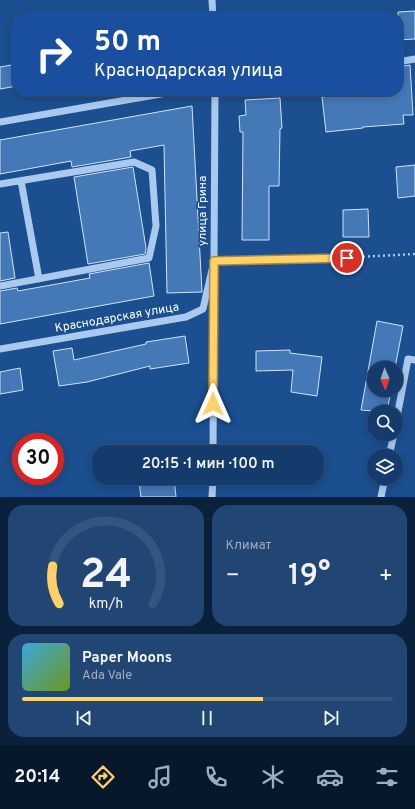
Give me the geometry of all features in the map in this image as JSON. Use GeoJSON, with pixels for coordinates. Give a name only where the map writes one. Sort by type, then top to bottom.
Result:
{"type":"FeatureCollection","features":[{"type":"Feature","properties":{"kind":"street"},"geometry":{"type":"LineString","coordinates":[[212,0],[213,12]]}},
{"type":"Feature","properties":{"kind":"street"},"geometry":{"type":"LineString","coordinates":[[403,61],[415,60]]}},
{"type":"Feature","properties":{"kind":"street"},"geometry":{"type":"LineString","coordinates":[[0,122],[149,96]]}},
{"type":"Feature","properties":{"kind":"street","name":"улица Грина"},"geometry":{"type":"LineString","coordinates":[[213,445],[215,96]]}},
{"type":"Feature","properties":{"kind":"street"},"geometry":{"type":"LineString","coordinates":[[0,184],[134,162],[152,170],[156,226],[149,258],[0,286]]}},
{"type":"Feature","properties":{"kind":"street"},"geometry":{"type":"LineString","coordinates":[[21,181],[38,279]]}},
{"type":"Feature","properties":{"kind":"street"},"geometry":{"type":"LineString","coordinates":[[214,261],[347,258]]}},
{"type":"Feature","properties":{"kind":"street","name":"Краснодарская улица"},"geometry":{"type":"LineString","coordinates":[[0,349],[186,317],[203,309],[214,261]]}},
{"type":"Feature","properties":{"kind":"street"},"geometry":{"type":"LineString","coordinates":[[399,405],[408,359],[415,360]]}},
{"type":"Feature","properties":{"kind":"street"},"geometry":{"type":"LineString","coordinates":[[212,497],[213,485]]}},
{"type":"Feature","properties":{"kind":"street"},"geometry":{"type":"LineString","coordinates":[[381,497],[384,485]]}},
{"type":"Feature","properties":{"kind":"path"},"geometry":{"type":"LineString","coordinates":[[347,258],[415,254]]}},
{"type":"Feature","properties":{"kind":"building"},"geometry":{"type":"Polygon","coordinates":[[[415,11],[415,39],[403,40],[403,12],[398,12],[415,11]]]}},
{"type":"Feature","properties":{"kind":"building"},"geometry":{"type":"Polygon","coordinates":[[[12,65],[12,87],[0,89],[0,67],[12,65]]]}},
{"type":"Feature","properties":{"kind":"building"},"geometry":{"type":"Polygon","coordinates":[[[410,65],[413,115],[403,115],[404,124],[326,132],[322,97],[403,96],[403,66],[410,65]]]}},
{"type":"Feature","properties":{"kind":"building"},"geometry":{"type":"Polygon","coordinates":[[[280,98],[282,128],[280,129],[279,186],[269,186],[269,240],[242,240],[243,132],[240,132],[239,116],[246,115],[245,100],[280,98]]]}},
{"type":"Feature","properties":{"kind":"building"},"geometry":{"type":"Polygon","coordinates":[[[192,106],[202,292],[167,293],[164,145],[130,151],[131,157],[72,167],[71,161],[0,174],[0,140],[192,106]]]}},
{"type":"Feature","properties":{"kind":"building"},"geometry":{"type":"Polygon","coordinates":[[[415,165],[415,196],[398,198],[396,167],[415,165]]]}},
{"type":"Feature","properties":{"kind":"building"},"geometry":{"type":"Polygon","coordinates":[[[133,167],[146,248],[145,254],[88,264],[74,177],[133,167]]]}},
{"type":"Feature","properties":{"kind":"building"},"geometry":{"type":"Polygon","coordinates":[[[368,209],[369,237],[343,237],[343,210],[368,209]]]}},
{"type":"Feature","properties":{"kind":"building"},"geometry":{"type":"Polygon","coordinates":[[[8,232],[15,278],[0,281],[0,233],[8,232]]]}},
{"type":"Feature","properties":{"kind":"building"},"geometry":{"type":"Polygon","coordinates":[[[149,263],[154,296],[0,324],[0,291],[17,288],[18,291],[90,278],[89,274],[149,263]]]}},
{"type":"Feature","properties":{"kind":"building"},"geometry":{"type":"Polygon","coordinates":[[[377,321],[403,326],[396,361],[370,361],[377,321]]]}},
{"type":"Feature","properties":{"kind":"building"},"geometry":{"type":"Polygon","coordinates":[[[185,336],[189,363],[150,369],[150,366],[87,382],[59,386],[53,351],[72,348],[74,360],[146,344],[146,342],[185,336]]]}},
{"type":"Feature","properties":{"kind":"building"},"geometry":{"type":"Polygon","coordinates":[[[290,350],[290,353],[322,357],[317,396],[291,392],[293,370],[256,371],[256,351],[290,350]]]}},
{"type":"Feature","properties":{"kind":"building"},"geometry":{"type":"Polygon","coordinates":[[[20,368],[23,390],[0,394],[0,372],[20,368]]]}},
{"type":"Feature","properties":{"kind":"building"},"geometry":{"type":"Polygon","coordinates":[[[367,377],[367,397],[390,397],[388,405],[367,405],[367,410],[361,410],[367,377]]]}},
{"type":"Feature","properties":{"kind":"building"},"geometry":{"type":"Polygon","coordinates":[[[139,485],[175,485],[176,497],[141,497],[139,485]]]}},
{"type":"Feature","properties":{"kind":"route"},"geometry":{"type":"LineString","coordinates":[[213,404],[214,261],[347,258]]}}]}
